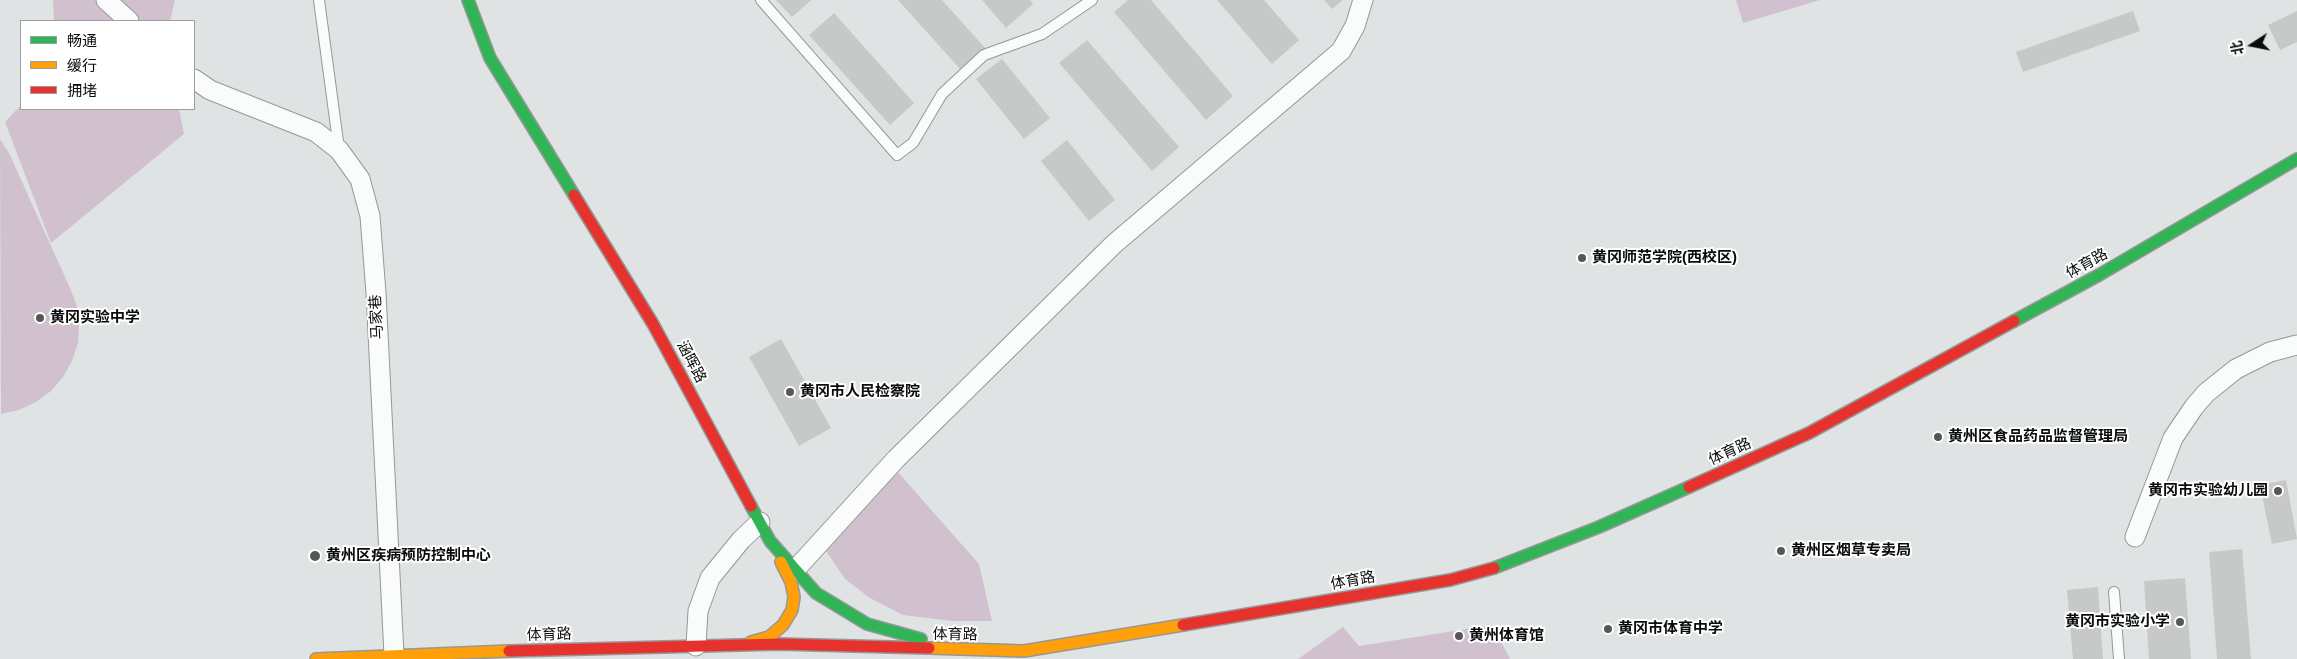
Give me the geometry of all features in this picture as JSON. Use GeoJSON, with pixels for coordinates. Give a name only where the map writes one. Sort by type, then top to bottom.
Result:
{"type":"FeatureCollection","features":[{"type":"Feature","properties":{"kind":"street"},"geometry":{"type":"LineString","coordinates":[[106,0],[128,20]]}},
{"type":"Feature","properties":{"kind":"street","name":"涵晖路"},"geometry":{"type":"LineString","coordinates":[[468,0],[490,58],[653,324],[770,541],[816,593],[867,624],[964,650]]}},
{"type":"Feature","properties":{"kind":"street"},"geometry":{"type":"LineString","coordinates":[[795,570],[896,459],[1114,244],[1341,51],[1355,26],[1363,0]]}},
{"type":"Feature","properties":{"kind":"street","name":"马家巷"},"geometry":{"type":"LineString","coordinates":[[195,80],[210,90],[316,132],[339,150],[360,179],[370,216],[394,655]]}},
{"type":"Feature","properties":{"kind":"street","name":"体育路"},"geometry":{"type":"LineString","coordinates":[[316,659],[741,644],[1024,651],[1450,580],[1507,564],[1599,527],[1809,433],[2099,274],[2297,159]]}},
{"type":"Feature","properties":{"kind":"street"},"geometry":{"type":"LineString","coordinates":[[2135,538],[2166,455],[2178,430],[2194,407],[2220,380],[2236,369],[2270,352],[2297,345]]}},
{"type":"Feature","properties":{"kind":"street"},"geometry":{"type":"LineString","coordinates":[[696,646],[698,611],[710,578],[741,540],[760,522]]}},
{"type":"Feature","properties":{"kind":"street"},"geometry":{"type":"LineString","coordinates":[[741,644],[769,637],[783,625],[792,610],[794,597],[791,582],[770,541]]}},
{"type":"Feature","properties":{"kind":"street"},"geometry":{"type":"LineString","coordinates":[[964,650],[973,659]]}},
{"type":"Feature","properties":{"kind":"lane"},"geometry":{"type":"LineString","coordinates":[[319,0],[339,150]]}},
{"type":"Feature","properties":{"kind":"lane"},"geometry":{"type":"LineString","coordinates":[[761,0],[897,155],[913,143],[942,94],[984,55],[1042,34],[1092,0]]}},
{"type":"Feature","properties":{"kind":"lane"},"geometry":{"type":"LineString","coordinates":[[2114,592],[2118,659]]}},
{"type":"Feature","properties":{"kind":"shaded area"},"geometry":{"type":"Polygon","coordinates":[[[53,0],[175,0],[170,20],[54,20],[53,0]]]}},
{"type":"Feature","properties":{"kind":"shaded area"},"geometry":{"type":"Polygon","coordinates":[[[1736,0],[1820,0],[1743,23],[1736,0]]]}},
{"type":"Feature","properties":{"kind":"shaded area"},"geometry":{"type":"Polygon","coordinates":[[[20,106],[20,110],[179,110],[184,134],[51,243],[5,122],[20,106]]]}},
{"type":"Feature","properties":{"kind":"shaded area"},"geometry":{"type":"Polygon","coordinates":[[[0,139],[9,153],[70,288],[77,306],[79,325],[78,343],[72,361],[63,377],[51,391],[36,402],[19,410],[1,414],[0,139]]]}},
{"type":"Feature","properties":{"kind":"shaded area"},"geometry":{"type":"Polygon","coordinates":[[[897,471],[979,564],[992,621],[952,621],[903,615],[870,598],[845,579],[824,548],[897,471]]]}},
{"type":"Feature","properties":{"kind":"shaded area","name":"黄州体育馆"},"geometry":{"type":"Polygon","coordinates":[[[1492,625],[1510,659],[1298,659],[1343,627],[1359,646],[1492,625]]]}},
{"type":"Feature","properties":{"kind":"building"},"geometry":{"type":"Polygon","coordinates":[[[776,0],[811,0],[792,17],[776,0]]]}},
{"type":"Feature","properties":{"kind":"building"},"geometry":{"type":"Polygon","coordinates":[[[898,0],[942,0],[985,48],[961,70],[898,0]]]}},
{"type":"Feature","properties":{"kind":"building"},"geometry":{"type":"Polygon","coordinates":[[[982,0],[1030,0],[1033,4],[1006,28],[982,0]]]}},
{"type":"Feature","properties":{"kind":"building"},"geometry":{"type":"Polygon","coordinates":[[[1128,0],[1151,0],[1233,96],[1206,120],[1114,12],[1128,0]]]}},
{"type":"Feature","properties":{"kind":"building"},"geometry":{"type":"Polygon","coordinates":[[[1217,0],[1264,0],[1299,40],[1272,64],[1217,0]]]}},
{"type":"Feature","properties":{"kind":"building"},"geometry":{"type":"Polygon","coordinates":[[[1324,0],[1343,0],[1332,9],[1324,0]]]}},
{"type":"Feature","properties":{"kind":"building"},"geometry":{"type":"Polygon","coordinates":[[[2133,11],[2140,31],[2023,72],[2016,52],[2133,11]]]}},
{"type":"Feature","properties":{"kind":"building"},"geometry":{"type":"Polygon","coordinates":[[[2297,11],[2297,42],[2280,50],[2268,25],[2297,11]]]}},
{"type":"Feature","properties":{"kind":"building"},"geometry":{"type":"Polygon","coordinates":[[[834,13],[914,103],[890,125],[809,35],[834,13]]]}},
{"type":"Feature","properties":{"kind":"building"},"geometry":{"type":"Polygon","coordinates":[[[1087,40],[1179,147],[1152,171],[1059,63],[1087,40]]]}},
{"type":"Feature","properties":{"kind":"building"},"geometry":{"type":"Polygon","coordinates":[[[1002,59],[1050,118],[1024,139],[976,79],[1002,59]]]}},
{"type":"Feature","properties":{"kind":"building"},"geometry":{"type":"Polygon","coordinates":[[[1067,140],[1115,200],[1089,221],[1041,161],[1067,140]]]}},
{"type":"Feature","properties":{"kind":"building","name":"黄冈市人民检察院"},"geometry":{"type":"Polygon","coordinates":[[[781,339],[831,428],[799,446],[749,357],[781,339]]]}},
{"type":"Feature","properties":{"kind":"building"},"geometry":{"type":"Polygon","coordinates":[[[2286,480],[2297,539],[2272,544],[2260,485],[2286,480]]]}},
{"type":"Feature","properties":{"kind":"building"},"geometry":{"type":"Polygon","coordinates":[[[2242,549],[2251,659],[2217,659],[2209,552],[2242,549]]]}},
{"type":"Feature","properties":{"kind":"building"},"geometry":{"type":"Polygon","coordinates":[[[2185,578],[2191,659],[2149,659],[2144,581],[2185,578]]]}},
{"type":"Feature","properties":{"kind":"building"},"geometry":{"type":"Polygon","coordinates":[[[2098,587],[2103,659],[2073,659],[2067,590],[2098,587]]]}},
{"type":"Feature","properties":{"kind":"traffic: fast"},"geometry":{"type":"LineString","coordinates":[[468,0],[490,58],[574,195]]}},
{"type":"Feature","properties":{"kind":"traffic: fast"},"geometry":{"type":"LineString","coordinates":[[2014,321],[2099,275],[2297,159]]}},
{"type":"Feature","properties":{"kind":"traffic: fast"},"geometry":{"type":"LineString","coordinates":[[1494,568],[1599,527],[1689,487]]}},
{"type":"Feature","properties":{"kind":"traffic: fast"},"geometry":{"type":"LineString","coordinates":[[751,506],[770,541],[816,593],[867,624],[921,639]]}},
{"type":"Feature","properties":{"kind":"traffic: slow"},"geometry":{"type":"LineString","coordinates":[[751,642],[769,637],[783,625],[792,610],[794,597],[791,582],[781,562]]}},
{"type":"Feature","properties":{"kind":"traffic: slow"},"geometry":{"type":"LineString","coordinates":[[929,648],[1024,651],[1183,625]]}},
{"type":"Feature","properties":{"kind":"traffic: slow"},"geometry":{"type":"LineString","coordinates":[[316,659],[509,651]]}},
{"type":"Feature","properties":{"kind":"traffic: jam"},"geometry":{"type":"LineString","coordinates":[[574,195],[653,324],[751,506]]}},
{"type":"Feature","properties":{"kind":"traffic: jam"},"geometry":{"type":"LineString","coordinates":[[1689,487],[1809,433],[2014,321]]}},
{"type":"Feature","properties":{"kind":"traffic: jam"},"geometry":{"type":"LineString","coordinates":[[1183,625],[1450,580],[1494,568]]}},
{"type":"Feature","properties":{"kind":"traffic: jam"},"geometry":{"type":"LineString","coordinates":[[509,651],[779,644],[929,648]]}},
{"type":"Feature","properties":{"kind":"place","name":"黄冈师范学院(西校区)"},"geometry":{"type":"Point","coordinates":[1582,258]}},
{"type":"Feature","properties":{"kind":"place","name":"黄冈实验中学"},"geometry":{"type":"Point","coordinates":[40,318]}},
{"type":"Feature","properties":{"kind":"place","name":"黄冈市人民检察院"},"geometry":{"type":"Point","coordinates":[790,392]}},
{"type":"Feature","properties":{"kind":"place","name":"黄州区食品药品监督管理局"},"geometry":{"type":"Point","coordinates":[1938,437]}},
{"type":"Feature","properties":{"kind":"place","name":"黄冈市实验幼儿园"},"geometry":{"type":"Point","coordinates":[2278,491]}},
{"type":"Feature","properties":{"kind":"place","name":"黄州区烟草专卖局"},"geometry":{"type":"Point","coordinates":[1781,551]}},
{"type":"Feature","properties":{"kind":"place","name":"黄州区疾病预防控制中心"},"geometry":{"type":"Point","coordinates":[315,556]}},
{"type":"Feature","properties":{"kind":"place","name":"黄冈市实验小学"},"geometry":{"type":"Point","coordinates":[2180,622]}},
{"type":"Feature","properties":{"kind":"place","name":"黄冈市体育中学"},"geometry":{"type":"Point","coordinates":[1608,629]}},
{"type":"Feature","properties":{"kind":"place","name":"黄州体育馆"},"geometry":{"type":"Point","coordinates":[1459,636]}}]}
